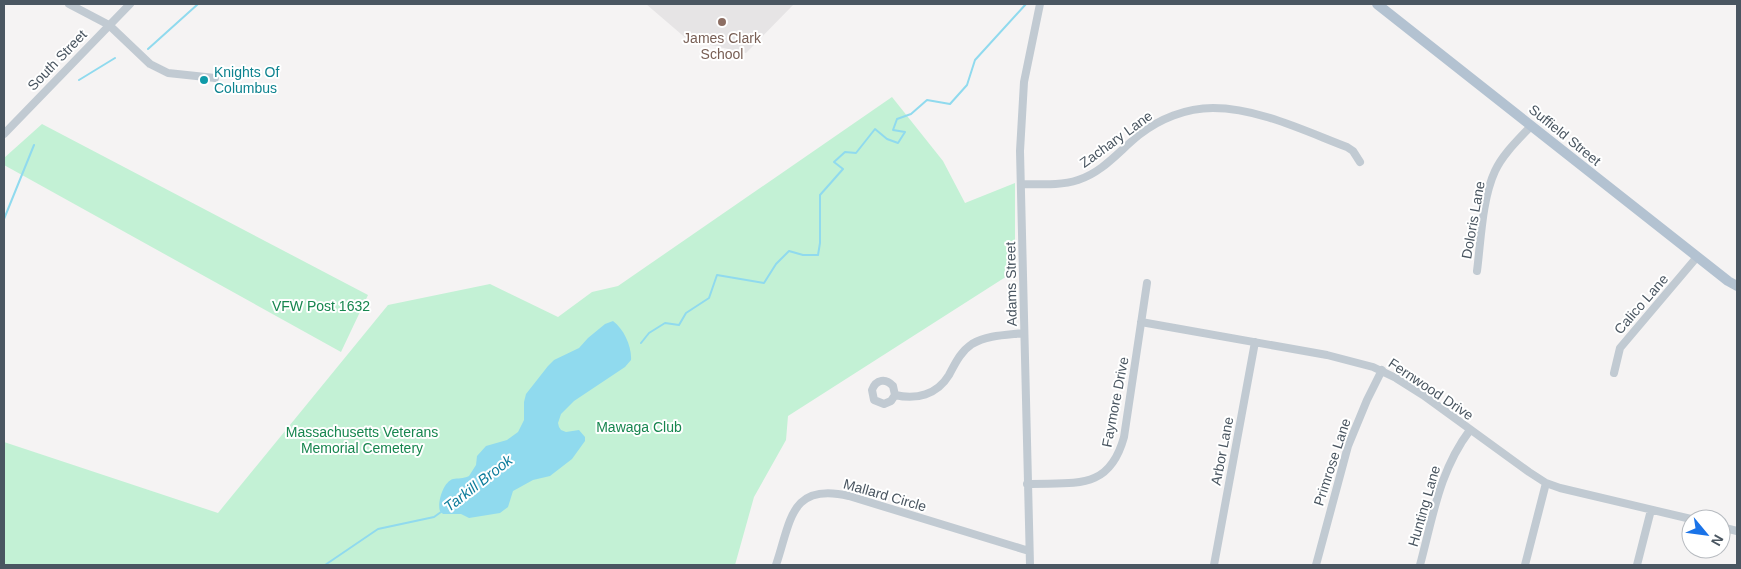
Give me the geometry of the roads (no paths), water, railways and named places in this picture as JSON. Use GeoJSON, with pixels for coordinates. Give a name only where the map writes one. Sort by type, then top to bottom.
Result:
{"type":"FeatureCollection","features":[{"type":"Feature","properties":{"kind":"main road","name":"Suffield Street"},"geometry":{"type":"LineString","coordinates":[[1377,4],[1728,281],[1737,286]]}},
{"type":"Feature","properties":{"kind":"street"},"geometry":{"type":"LineString","coordinates":[[69,4],[109,25],[150,64],[168,73],[215,78]]}},
{"type":"Feature","properties":{"kind":"street","name":"South Street"},"geometry":{"type":"LineString","coordinates":[[4,134],[130,4]]}},
{"type":"Feature","properties":{"kind":"street","name":"Adams Street"},"geometry":{"type":"LineString","coordinates":[[1030,565],[1021,112],[1024,82],[1040,4]]}},
{"type":"Feature","properties":{"kind":"street","name":"Zachary Lane"},"geometry":{"type":"LineString","coordinates":[[1021,184],[1064,184],[1084,178],[1108,162],[1151,126],[1181,113],[1210,108],[1226,108],[1254,113],[1347,146],[1353,151],[1360,162]]}},
{"type":"Feature","properties":{"kind":"street","name":"Doloris Lane"},"geometry":{"type":"LineString","coordinates":[[1477,271],[1490,183],[1507,152],[1531,126]]}},
{"type":"Feature","properties":{"kind":"street","name":"Calico Lane"},"geometry":{"type":"LineString","coordinates":[[1614,373],[1620,348],[1698,256]]}},
{"type":"Feature","properties":{"kind":"street","name":"Faymore Drive"},"geometry":{"type":"LineString","coordinates":[[1028,484],[1086,481],[1101,475],[1112,465],[1119,454],[1124,437],[1147,283]]}},
{"type":"Feature","properties":{"kind":"street","name":"Fernwood Drive"},"geometry":{"type":"LineString","coordinates":[[1141,322],[1345,359],[1382,370],[1423,395],[1528,472],[1546,483],[1681,518]]}},
{"type":"Feature","properties":{"kind":"street"},"geometry":{"type":"LineString","coordinates":[[895,395],[909,397],[932,392],[946,380],[959,356],[971,345],[991,337],[1024,333]]}},
{"type":"Feature","properties":{"kind":"street","name":"Arbor Lane"},"geometry":{"type":"LineString","coordinates":[[1214,565],[1255,342]]}},
{"type":"Feature","properties":{"kind":"street","name":"Primrose Lane"},"geometry":{"type":"LineString","coordinates":[[1316,565],[1348,446],[1382,370]]}},
{"type":"Feature","properties":{"kind":"street","name":"Hunting Lane"},"geometry":{"type":"LineString","coordinates":[[1420,565],[1445,472],[1459,444],[1470,430]]}},
{"type":"Feature","properties":{"kind":"street"},"geometry":{"type":"LineString","coordinates":[[1525,565],[1546,483]]}},
{"type":"Feature","properties":{"kind":"street","name":"Mallard Circle"},"geometry":{"type":"LineString","coordinates":[[776,565],[791,519],[799,504],[809,495],[821,492],[849,496],[1030,552]]}},
{"type":"Feature","properties":{"kind":"street"},"geometry":{"type":"LineString","coordinates":[[1637,565],[1651,510]]}},
{"type":"Feature","properties":{"kind":"water"},"geometry":{"type":"Polygon","coordinates":[[[613,321],[621,329],[626,339],[631,360],[625,367],[574,401],[561,414],[558,423],[561,430],[566,432],[579,430],[585,437],[585,441],[572,459],[550,476],[533,480],[513,491],[508,507],[500,513],[469,518],[461,514],[443,514],[440,511],[439,503],[446,484],[453,479],[469,476],[476,465],[477,456],[486,446],[507,440],[518,432],[524,420],[526,394],[548,366],[554,360],[579,348],[605,324],[613,321]]]}},
{"type":"Feature","properties":{"kind":"waterway"},"geometry":{"type":"LineString","coordinates":[[148,49],[198,4]]}},
{"type":"Feature","properties":{"kind":"waterway","name":"Tarkill Brook"},"geometry":{"type":"LineString","coordinates":[[641,343],[649,333],[665,323],[679,325],[686,313],[709,298],[717,275],[764,283],[776,264],[789,251],[803,255],[818,255],[820,243],[820,195],[843,169],[834,162],[845,152],[856,153],[875,129],[887,139],[898,143],[905,132],[893,130],[897,119],[911,114],[927,100],[950,104],[967,85],[975,60],[1026,4]]}},
{"type":"Feature","properties":{"kind":"waterway"},"geometry":{"type":"LineString","coordinates":[[79,80],[115,58]]}},
{"type":"Feature","properties":{"kind":"waterway"},"geometry":{"type":"LineString","coordinates":[[4,219],[34,145]]}},
{"type":"Feature","properties":{"kind":"waterway","name":"Tarkill Brook"},"geometry":{"type":"LineString","coordinates":[[325,565],[378,529],[434,517],[441,512]]}},
{"type":"Feature","properties":{"kind":"place","name":"James Clark School"},"geometry":{"type":"Point","coordinates":[722,22]}},
{"type":"Feature","properties":{"kind":"place","name":"Knights Of Columbus"},"geometry":{"type":"Point","coordinates":[204,80]}},
{"type":"Feature","properties":{"kind":"park label","name":"VFW Post 1632"},"geometry":{"type":"Point","coordinates":[321,306]}},
{"type":"Feature","properties":{"kind":"park label","name":"Mawaga Club"},"geometry":{"type":"Point","coordinates":[639,427]}},
{"type":"Feature","properties":{"kind":"park label","name":"Massachusetts Veterans Memorial Cemetery"},"geometry":{"type":"Point","coordinates":[362,440]}}]}
